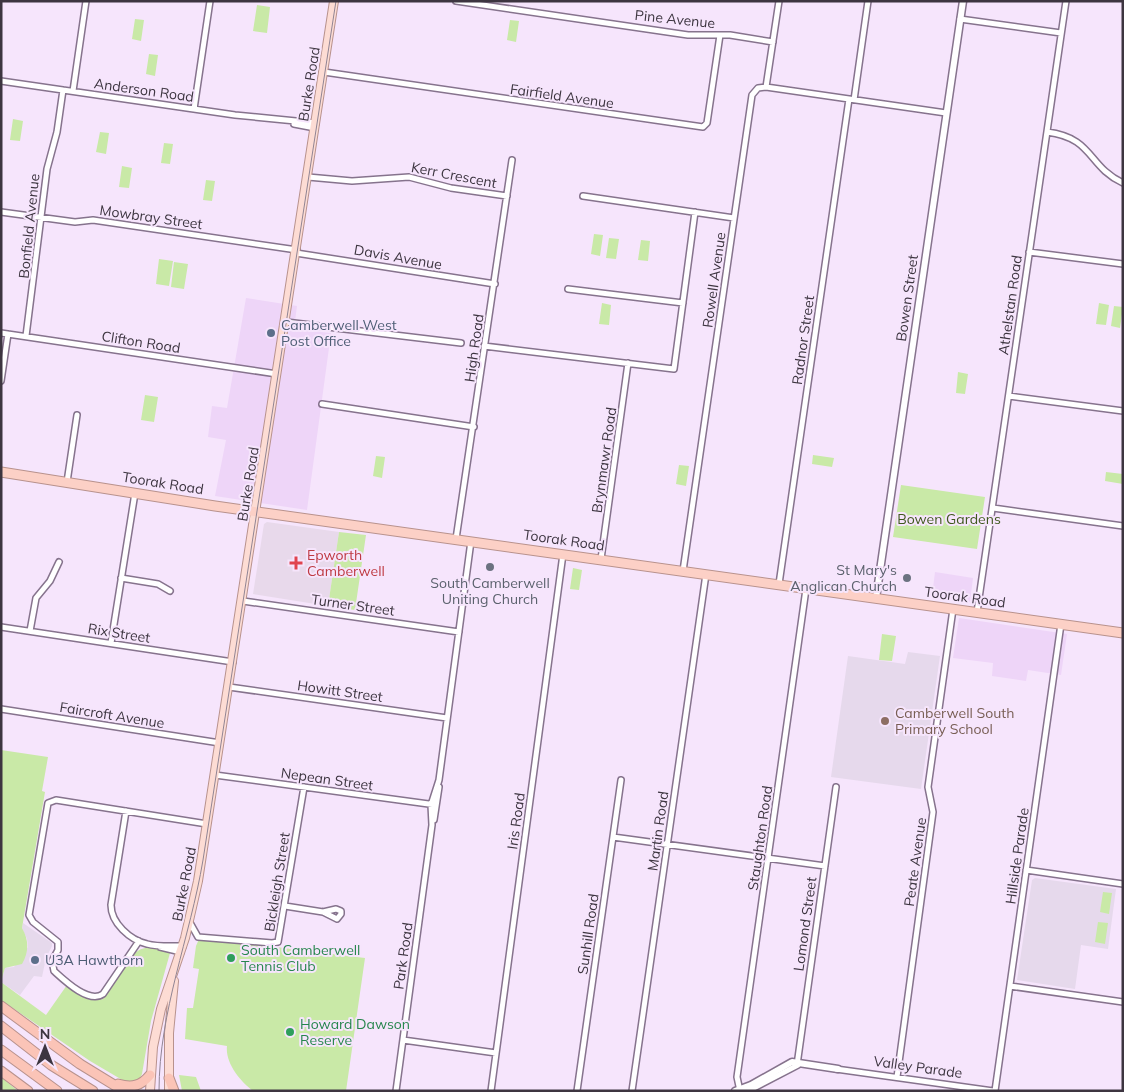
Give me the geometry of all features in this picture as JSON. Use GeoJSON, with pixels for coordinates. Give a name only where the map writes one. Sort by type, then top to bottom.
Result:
{"type":"FeatureCollection","features":[{"type":"Feature","properties":{"kind":"highway","name":"Toorak Road"},"geometry":{"type":"LineString","coordinates":[[1,472],[257,512],[683,570],[1123,633]]}},
{"type":"Feature","properties":{"kind":"highway"},"geometry":{"type":"LineString","coordinates":[[1,1006],[80,1064],[124,1091]]}},
{"type":"Feature","properties":{"kind":"highway"},"geometry":{"type":"LineString","coordinates":[[1,1026],[51,1065],[93,1091]]}},
{"type":"Feature","properties":{"kind":"highway"},"geometry":{"type":"LineString","coordinates":[[1,1050],[57,1091]]}},
{"type":"Feature","properties":{"kind":"highway"},"geometry":{"type":"LineString","coordinates":[[1,1071],[28,1091]]}},
{"type":"Feature","properties":{"kind":"highway"},"geometry":{"type":"LineString","coordinates":[[108,1082],[123,1086],[137,1086],[150,1075]]}},
{"type":"Feature","properties":{"kind":"highway"},"geometry":{"type":"LineString","coordinates":[[169,1078],[174,1091]]}},
{"type":"Feature","properties":{"kind":"main road","name":"Burke Road"},"geometry":{"type":"LineString","coordinates":[[150,1091],[150,1075],[161,1008],[176,969],[189,921],[207,824],[257,512],[334,1]]}},
{"type":"Feature","properties":{"kind":"main road","name":"Burke Road"},"geometry":{"type":"LineString","coordinates":[[169,1091],[169,1033],[176,969]]}},
{"type":"Feature","properties":{"kind":"street"},"geometry":{"type":"LineString","coordinates":[[73,91],[86,1]]}},
{"type":"Feature","properties":{"kind":"street"},"geometry":{"type":"LineString","coordinates":[[194,109],[210,1]]}},
{"type":"Feature","properties":{"kind":"street","name":"Pine Avenue"},"geometry":{"type":"LineString","coordinates":[[456,1],[688,35],[720,35],[773,42]]}},
{"type":"Feature","properties":{"kind":"street"},"geometry":{"type":"LineString","coordinates":[[779,1],[766,87],[946,113]]}},
{"type":"Feature","properties":{"kind":"street","name":"Radnor Street"},"geometry":{"type":"LineString","coordinates":[[779,584],[868,1]]}},
{"type":"Feature","properties":{"kind":"street","name":"Bowen Street"},"geometry":{"type":"LineString","coordinates":[[876,598],[963,1]]}},
{"type":"Feature","properties":{"kind":"street","name":"Athelstan Road"},"geometry":{"type":"LineString","coordinates":[[977,612],[1066,1]]}},
{"type":"Feature","properties":{"kind":"street"},"geometry":{"type":"LineString","coordinates":[[960,19],[1061,33]]}},
{"type":"Feature","properties":{"kind":"street","name":"Fairfield Avenue"},"geometry":{"type":"LineString","coordinates":[[324,72],[703,127],[707,123],[720,35]]}},
{"type":"Feature","properties":{"kind":"street","name":"Anderson Road"},"geometry":{"type":"LineString","coordinates":[[1,81],[316,126]]}},
{"type":"Feature","properties":{"kind":"street","name":"Rowell Avenue"},"geometry":{"type":"LineString","coordinates":[[683,570],[752,96],[758,88],[766,87]]}},
{"type":"Feature","properties":{"kind":"street","name":"Bonfield Avenue"},"geometry":{"type":"LineString","coordinates":[[26,336],[36,273],[36,244],[48,162],[57,132],[63,90]]}},
{"type":"Feature","properties":{"kind":"street"},"geometry":{"type":"LineString","coordinates":[[1047,132],[1064,134],[1079,142],[1104,171],[1123,183]]}},
{"type":"Feature","properties":{"kind":"street","name":"High Road"},"geometry":{"type":"LineString","coordinates":[[456,539],[512,160]]}},
{"type":"Feature","properties":{"kind":"street","name":"Kerr Crescent"},"geometry":{"type":"LineString","coordinates":[[308,177],[352,181],[409,177],[451,188],[507,196]]}},
{"type":"Feature","properties":{"kind":"street"},"geometry":{"type":"LineString","coordinates":[[583,196],[734,218]]}},
{"type":"Feature","properties":{"kind":"street","name":"Mowbray Street"},"geometry":{"type":"LineString","coordinates":[[1,212],[75,222],[93,220],[296,251]]}},
{"type":"Feature","properties":{"kind":"street"},"geometry":{"type":"LineString","coordinates":[[484,346],[674,369],[695,212]]}},
{"type":"Feature","properties":{"kind":"street","name":"Davis Avenue"},"geometry":{"type":"LineString","coordinates":[[296,251],[495,284]]}},
{"type":"Feature","properties":{"kind":"street"},"geometry":{"type":"LineString","coordinates":[[1029,252],[1123,264]]}},
{"type":"Feature","properties":{"kind":"street"},"geometry":{"type":"LineString","coordinates":[[568,289],[683,303]]}},
{"type":"Feature","properties":{"kind":"street"},"geometry":{"type":"LineString","coordinates":[[286,322],[461,343]]}},
{"type":"Feature","properties":{"kind":"street","name":"Clifton Road"},"geometry":{"type":"LineString","coordinates":[[1,333],[278,374]]}},
{"type":"Feature","properties":{"kind":"street"},"geometry":{"type":"LineString","coordinates":[[1,381],[8,334]]}},
{"type":"Feature","properties":{"kind":"street","name":"Brynmawr Road"},"geometry":{"type":"LineString","coordinates":[[601,559],[628,364]]}},
{"type":"Feature","properties":{"kind":"street"},"geometry":{"type":"LineString","coordinates":[[1009,396],[1123,411]]}},
{"type":"Feature","properties":{"kind":"street"},"geometry":{"type":"LineString","coordinates":[[322,404],[474,426]]}},
{"type":"Feature","properties":{"kind":"street"},"geometry":{"type":"LineString","coordinates":[[66,482],[77,414]]}},
{"type":"Feature","properties":{"kind":"street"},"geometry":{"type":"LineString","coordinates":[[111,643],[135,493]]}},
{"type":"Feature","properties":{"kind":"street"},"geometry":{"type":"LineString","coordinates":[[993,508],[1123,526]]}},
{"type":"Feature","properties":{"kind":"street","name":"Park Road"},"geometry":{"type":"LineString","coordinates":[[396,1091],[434,805],[439,792],[439,780],[471,541]]}},
{"type":"Feature","properties":{"kind":"street","name":"Iris Road"},"geometry":{"type":"LineString","coordinates":[[491,1091],[563,554]]}},
{"type":"Feature","properties":{"kind":"street"},"geometry":{"type":"LineString","coordinates":[[30,631],[36,598],[50,581],[59,562]]}},
{"type":"Feature","properties":{"kind":"street","name":"Martin Road"},"geometry":{"type":"LineString","coordinates":[[632,1091],[706,574]]}},
{"type":"Feature","properties":{"kind":"street"},"geometry":{"type":"LineString","coordinates":[[121,578],[158,584],[170,591]]}},
{"type":"Feature","properties":{"kind":"street","name":"Staughton Road"},"geometry":{"type":"LineString","coordinates":[[738,1090],[737,1077],[806,588]]}},
{"type":"Feature","properties":{"kind":"street","name":"Turner Street"},"geometry":{"type":"LineString","coordinates":[[243,601],[459,632]]}},
{"type":"Feature","properties":{"kind":"street","name":"Peate Avenue"},"geometry":{"type":"LineString","coordinates":[[895,1077],[933,812],[928,787],[953,609]]}},
{"type":"Feature","properties":{"kind":"street","name":"Hillside Parade"},"geometry":{"type":"LineString","coordinates":[[994,1091],[1061,624]]}},
{"type":"Feature","properties":{"kind":"street","name":"Rix Street"},"geometry":{"type":"LineString","coordinates":[[1,627],[233,662]]}},
{"type":"Feature","properties":{"kind":"street","name":"Howitt Street"},"geometry":{"type":"LineString","coordinates":[[229,687],[447,718]]}},
{"type":"Feature","properties":{"kind":"street","name":"Faircroft Avenue"},"geometry":{"type":"LineString","coordinates":[[1,709],[220,743]]}},
{"type":"Feature","properties":{"kind":"street","name":"Nepean Street"},"geometry":{"type":"LineString","coordinates":[[215,775],[434,805]]}},
{"type":"Feature","properties":{"kind":"street","name":"Sunhill Road"},"geometry":{"type":"LineString","coordinates":[[576,1091],[621,780]]}},
{"type":"Feature","properties":{"kind":"street","name":"Bickleigh Street"},"geometry":{"type":"LineString","coordinates":[[189,921],[198,937],[277,943],[280,935],[304,787]]}},
{"type":"Feature","properties":{"kind":"street","name":"Lomond Street"},"geometry":{"type":"LineString","coordinates":[[797,1063],[836,787]]}},
{"type":"Feature","properties":{"kind":"street"},"geometry":{"type":"LineString","coordinates":[[139,941],[103,994],[98,997],[90,997],[54,972],[52,961],[58,950],[58,942],[33,922],[29,915],[47,805],[51,800],[56,800],[207,824]]}},
{"type":"Feature","properties":{"kind":"street"},"geometry":{"type":"LineString","coordinates":[[126,811],[111,909],[117,924],[139,941],[157,946],[182,949]]}},
{"type":"Feature","properties":{"kind":"street"},"geometry":{"type":"LineString","coordinates":[[613,836],[825,866]]}},
{"type":"Feature","properties":{"kind":"street"},"geometry":{"type":"LineString","coordinates":[[1026,870],[1123,884]]}},
{"type":"Feature","properties":{"kind":"street"},"geometry":{"type":"LineString","coordinates":[[285,906],[323,912]]}},
{"type":"Feature","properties":{"kind":"street"},"geometry":{"type":"LineString","coordinates":[[1010,986],[1123,1002]]}},
{"type":"Feature","properties":{"kind":"street"},"geometry":{"type":"LineString","coordinates":[[403,1040],[496,1053]]}},
{"type":"Feature","properties":{"kind":"street"},"geometry":{"type":"LineString","coordinates":[[738,1090],[797,1063]]}},
{"type":"Feature","properties":{"kind":"street"},"geometry":{"type":"LineString","coordinates":[[748,1091],[797,1063]]}},
{"type":"Feature","properties":{"kind":"street","name":"Valley Parade"},"geometry":{"type":"LineString","coordinates":[[797,1063],[994,1091]]}},
{"type":"Feature","properties":{"kind":"shaded area"},"geometry":{"type":"Polygon","coordinates":[[[246,298],[297,306],[294,329],[331,333],[307,510],[215,496],[226,440],[208,437],[212,406],[227,408],[246,298]]]}},
{"type":"Feature","properties":{"kind":"shaded area","name":"Epworth Camberwell"},"geometry":{"type":"Polygon","coordinates":[[[267,522],[339,532],[328,606],[253,594],[264,524],[267,522]]]}},
{"type":"Feature","properties":{"kind":"shaded area"},"geometry":{"type":"Polygon","coordinates":[[[935,572],[973,578],[970,602],[932,596],[935,572]]]}},
{"type":"Feature","properties":{"kind":"shaded area"},"geometry":{"type":"Polygon","coordinates":[[[959,618],[1067,634],[1061,675],[1028,670],[1026,681],[992,676],[993,663],[953,658],[959,618]]]}},
{"type":"Feature","properties":{"kind":"shaded area","name":"Camberwell South Primary School"},"geometry":{"type":"Polygon","coordinates":[[[908,652],[940,656],[921,789],[831,777],[848,656],[905,664],[908,652]]]}},
{"type":"Feature","properties":{"kind":"shaded area"},"geometry":{"type":"Polygon","coordinates":[[[1035,878],[1116,889],[1108,949],[1081,945],[1075,989],[1017,980],[1032,880],[1035,878]]]}},
{"type":"Feature","properties":{"kind":"shaded area"},"geometry":{"type":"Polygon","coordinates":[[[23,923],[52,943],[52,946],[46,958],[42,977],[34,976],[20,995],[1,982],[5,968],[14,967],[28,947],[22,928],[23,923]]]}},
{"type":"Feature","properties":{"kind":"green space"},"geometry":{"type":"Polygon","coordinates":[[[257,5],[270,7],[267,33],[253,31],[257,5]]]}},
{"type":"Feature","properties":{"kind":"green space"},"geometry":{"type":"Polygon","coordinates":[[[135,19],[144,20],[141,41],[132,39],[135,19]]]}},
{"type":"Feature","properties":{"kind":"green space"},"geometry":{"type":"Polygon","coordinates":[[[510,20],[519,21],[516,42],[507,40],[510,20]]]}},
{"type":"Feature","properties":{"kind":"green space"},"geometry":{"type":"Polygon","coordinates":[[[149,54],[158,55],[155,76],[146,74],[149,54]]]}},
{"type":"Feature","properties":{"kind":"green space"},"geometry":{"type":"Polygon","coordinates":[[[13,119],[23,121],[20,141],[10,140],[13,119]]]}},
{"type":"Feature","properties":{"kind":"green space"},"geometry":{"type":"Polygon","coordinates":[[[100,132],[109,133],[106,154],[96,152],[100,132]]]}},
{"type":"Feature","properties":{"kind":"green space"},"geometry":{"type":"Polygon","coordinates":[[[164,143],[173,144],[170,164],[161,163],[164,143]]]}},
{"type":"Feature","properties":{"kind":"green space"},"geometry":{"type":"Polygon","coordinates":[[[122,166],[132,168],[129,188],[119,187],[122,166]]]}},
{"type":"Feature","properties":{"kind":"green space"},"geometry":{"type":"Polygon","coordinates":[[[206,180],[215,181],[212,201],[203,200],[206,180]]]}},
{"type":"Feature","properties":{"kind":"green space"},"geometry":{"type":"Polygon","coordinates":[[[594,234],[603,235],[600,256],[591,254],[594,234]]]}},
{"type":"Feature","properties":{"kind":"green space"},"geometry":{"type":"Polygon","coordinates":[[[609,238],[619,239],[616,259],[606,258],[609,238]]]}},
{"type":"Feature","properties":{"kind":"green space"},"geometry":{"type":"Polygon","coordinates":[[[641,240],[650,241],[648,261],[638,260],[641,240]]]}},
{"type":"Feature","properties":{"kind":"green space"},"geometry":{"type":"Polygon","coordinates":[[[159,259],[173,261],[169,286],[156,284],[159,259]]]}},
{"type":"Feature","properties":{"kind":"green space"},"geometry":{"type":"Polygon","coordinates":[[[174,262],[188,264],[184,289],[171,287],[174,262]]]}},
{"type":"Feature","properties":{"kind":"green space"},"geometry":{"type":"Polygon","coordinates":[[[602,303],[611,305],[609,325],[599,324],[602,303]]]}},
{"type":"Feature","properties":{"kind":"green space"},"geometry":{"type":"Polygon","coordinates":[[[1099,303],[1109,305],[1106,325],[1096,324],[1099,303]]]}},
{"type":"Feature","properties":{"kind":"green space"},"geometry":{"type":"Polygon","coordinates":[[[1114,306],[1123,307],[1120,328],[1111,326],[1114,306]]]}},
{"type":"Feature","properties":{"kind":"green space"},"geometry":{"type":"Polygon","coordinates":[[[958,372],[968,374],[965,394],[956,393],[958,372]]]}},
{"type":"Feature","properties":{"kind":"green space"},"geometry":{"type":"Polygon","coordinates":[[[145,395],[158,397],[154,422],[141,420],[145,395]]]}},
{"type":"Feature","properties":{"kind":"green space"},"geometry":{"type":"Polygon","coordinates":[[[813,455],[834,458],[832,467],[812,464],[813,455]]]}},
{"type":"Feature","properties":{"kind":"green space"},"geometry":{"type":"Polygon","coordinates":[[[376,456],[385,457],[382,478],[373,476],[376,456]]]}},
{"type":"Feature","properties":{"kind":"green space"},"geometry":{"type":"Polygon","coordinates":[[[679,465],[689,466],[686,486],[676,484],[679,465]]]}},
{"type":"Feature","properties":{"kind":"green space"},"geometry":{"type":"Polygon","coordinates":[[[1106,472],[1123,474],[1123,484],[1105,481],[1106,472]]]}},
{"type":"Feature","properties":{"kind":"green space","name":"Bowen Gardens"},"geometry":{"type":"Polygon","coordinates":[[[901,485],[985,497],[977,549],[893,537],[901,485]]]}},
{"type":"Feature","properties":{"kind":"green space"},"geometry":{"type":"Polygon","coordinates":[[[339,532],[366,535],[355,610],[328,606],[339,532]]]}},
{"type":"Feature","properties":{"kind":"green space"},"geometry":{"type":"Polygon","coordinates":[[[573,568],[582,570],[579,590],[570,589],[573,568]]]}},
{"type":"Feature","properties":{"kind":"green space"},"geometry":{"type":"Polygon","coordinates":[[[882,634],[896,636],[892,661],[879,660],[882,634]]]}},
{"type":"Feature","properties":{"kind":"green space"},"geometry":{"type":"Polygon","coordinates":[[[1,750],[48,757],[42,791],[45,792],[22,928],[27,942],[27,950],[22,964],[5,968],[1,982],[1,750]]]}},
{"type":"Feature","properties":{"kind":"green space"},"geometry":{"type":"Polygon","coordinates":[[[1103,892],[1112,893],[1109,914],[1100,912],[1103,892]]]}},
{"type":"Feature","properties":{"kind":"green space"},"geometry":{"type":"Polygon","coordinates":[[[1098,922],[1108,923],[1105,944],[1095,942],[1098,922]]]}},
{"type":"Feature","properties":{"kind":"green space"},"geometry":{"type":"Polygon","coordinates":[[[205,938],[365,958],[346,1091],[253,1091],[234,1071],[228,1059],[227,1046],[185,1039],[187,1008],[193,1008],[199,969],[193,968],[196,946],[199,939],[205,938]]]}},
{"type":"Feature","properties":{"kind":"green space"},"geometry":{"type":"Polygon","coordinates":[[[152,948],[170,953],[151,1021],[142,1074],[140,1078],[132,1082],[124,1081],[90,1061],[1,1000],[1,982],[46,1015],[67,985],[90,1000],[103,999],[139,950],[152,948]]]}},
{"type":"Feature","properties":{"kind":"green space"},"geometry":{"type":"Polygon","coordinates":[[[179,1075],[196,1077],[201,1091],[182,1091],[179,1075]]]}},
{"type":"Feature","properties":{"kind":"green space"},"geometry":{"type":"Polygon","coordinates":[[[1,1077],[18,1091],[1,1091],[1,1077]]]}},
{"type":"Feature","properties":{"kind":"tram line"},"geometry":{"type":"LineString","coordinates":[[159,1091],[160,1061],[169,1003],[203,860],[336,1]]}},
{"type":"Feature","properties":{"kind":"place","name":"Camberwell West Post Office"},"geometry":{"type":"Point","coordinates":[271,333]}},
{"type":"Feature","properties":{"kind":"place","name":"Epworth Camberwell"},"geometry":{"type":"Point","coordinates":[296,563]}},
{"type":"Feature","properties":{"kind":"place","name":"South Camberwell Uniting Church"},"geometry":{"type":"Point","coordinates":[490,567]}},
{"type":"Feature","properties":{"kind":"place","name":"St Mary's Anglican Church"},"geometry":{"type":"Point","coordinates":[907,578]}},
{"type":"Feature","properties":{"kind":"place","name":"Camberwell South Primary School"},"geometry":{"type":"Point","coordinates":[885,721]}},
{"type":"Feature","properties":{"kind":"place","name":"South Camberwell Tennis Club"},"geometry":{"type":"Point","coordinates":[231,958]}},
{"type":"Feature","properties":{"kind":"place","name":"U3A Hawthorn"},"geometry":{"type":"Point","coordinates":[35,960]}},
{"type":"Feature","properties":{"kind":"place","name":"Howard Dawson Reserve"},"geometry":{"type":"Point","coordinates":[290,1032]}}]}
